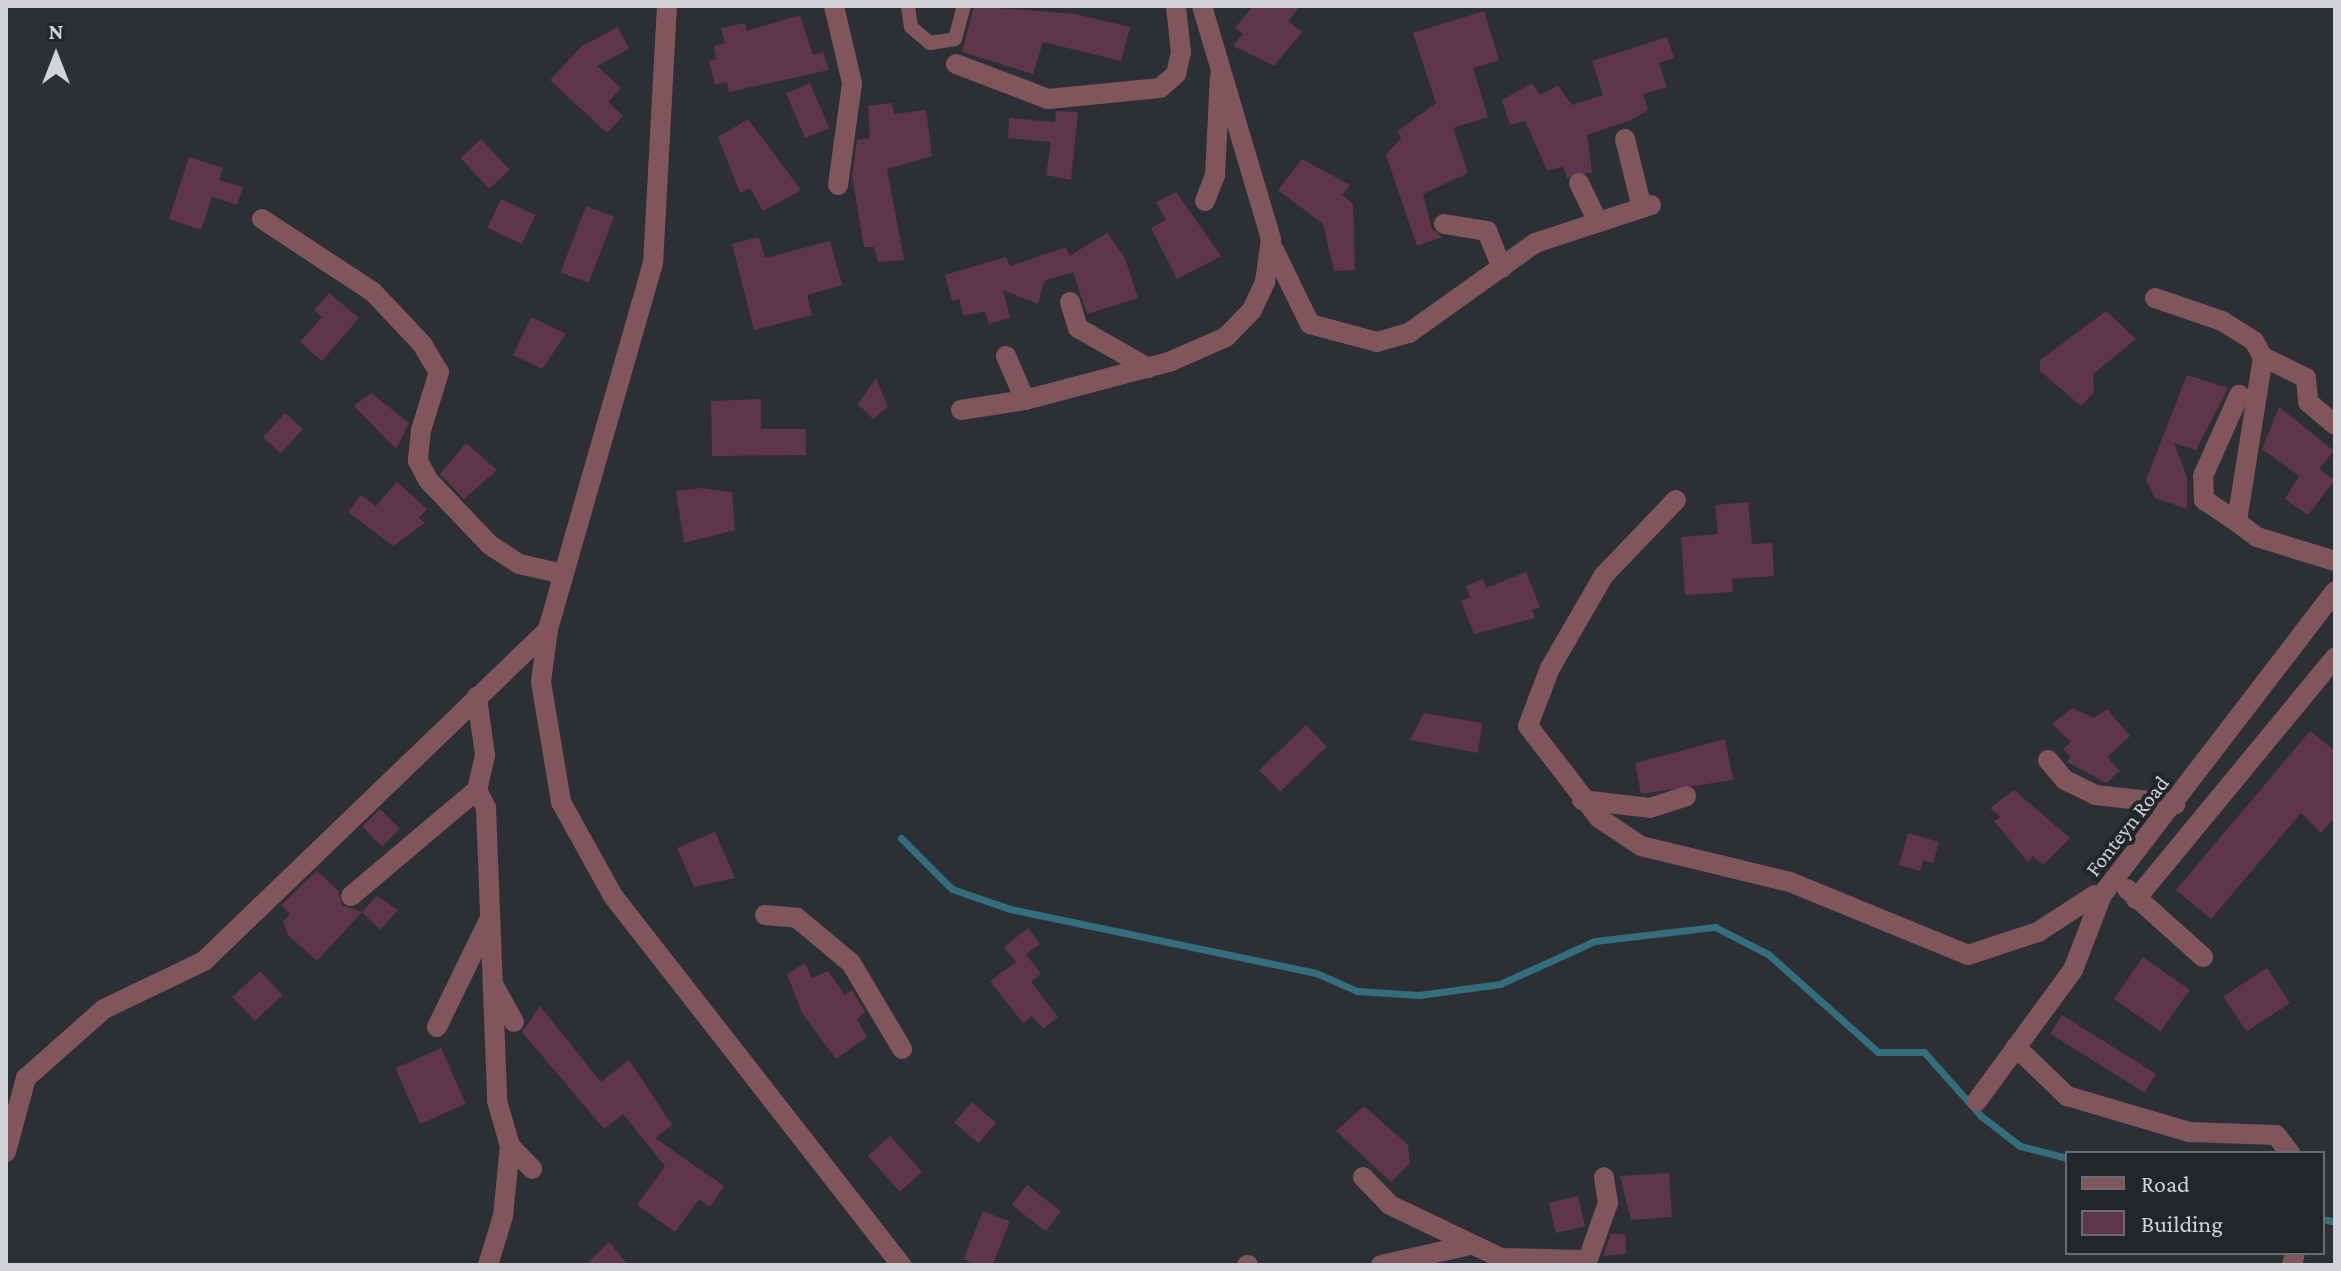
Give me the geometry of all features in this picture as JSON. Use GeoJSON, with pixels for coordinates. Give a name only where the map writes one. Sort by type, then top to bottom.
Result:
{"type":"FeatureCollection","features":[{"type":"Feature","properties":{"kind":"street"},"geometry":{"type":"LineString","coordinates":[[667,6],[653,263],[559,573],[541,682],[568,816],[613,896],[891,1261]]}},
{"type":"Feature","properties":{"kind":"street"},"geometry":{"type":"LineString","coordinates":[[834,6],[852,83],[838,185]]}},
{"type":"Feature","properties":{"kind":"street"},"geometry":{"type":"LineString","coordinates":[[956,64],[1048,99],[1160,88],[1176,74],[1181,53],[1176,6]]}},
{"type":"Feature","properties":{"kind":"street"},"geometry":{"type":"LineString","coordinates":[[1202,6],[1271,239],[1293,301],[1310,324],[1338,337],[1377,342],[1409,333],[1535,243],[1646,206],[1625,139]]}},
{"type":"Feature","properties":{"kind":"street"},"geometry":{"type":"LineString","coordinates":[[1205,201],[1215,175],[1221,65]]}},
{"type":"Feature","properties":{"kind":"street"},"geometry":{"type":"LineString","coordinates":[[1579,183],[1597,220]]}},
{"type":"Feature","properties":{"kind":"street"},"geometry":{"type":"LineString","coordinates":[[262,219],[373,292],[422,344],[439,372],[421,430],[418,461],[428,480],[490,545],[519,564],[559,573]]}},
{"type":"Feature","properties":{"kind":"street"},"geometry":{"type":"LineString","coordinates":[[1444,224],[1487,231],[1502,268]]}},
{"type":"Feature","properties":{"kind":"street"},"geometry":{"type":"LineString","coordinates":[[961,410],[1025,400],[1148,368],[1226,337],[1252,310],[1271,239]]}},
{"type":"Feature","properties":{"kind":"street"},"geometry":{"type":"LineString","coordinates":[[2155,298],[2222,321],[2254,341],[2263,357],[2306,378],[2308,402],[2335,425]]}},
{"type":"Feature","properties":{"kind":"street"},"geometry":{"type":"LineString","coordinates":[[1070,302],[1078,328],[1148,368]]}},
{"type":"Feature","properties":{"kind":"street"},"geometry":{"type":"LineString","coordinates":[[1006,356],[1025,400]]}},
{"type":"Feature","properties":{"kind":"street"},"geometry":{"type":"LineString","coordinates":[[2237,522],[2263,357]]}},
{"type":"Feature","properties":{"kind":"street"},"geometry":{"type":"LineString","coordinates":[[2239,395],[2203,476],[2204,500],[2257,537],[2335,561]]}},
{"type":"Feature","properties":{"kind":"street"},"geometry":{"type":"LineString","coordinates":[[1676,500],[1604,575],[1550,668],[1528,726],[1582,800],[1641,846],[1790,882],[1968,955],[2038,932],[2095,895]]}},
{"type":"Feature","properties":{"kind":"street","name":"Fonteyn Road"},"geometry":{"type":"LineString","coordinates":[[1977,1101],[2073,970],[2115,878],[2175,804],[2335,591]]}},
{"type":"Feature","properties":{"kind":"street"},"geometry":{"type":"LineString","coordinates":[[6,1152],[26,1078],[104,1009],[204,961],[548,630]]}},
{"type":"Feature","properties":{"kind":"street"},"geometry":{"type":"LineString","coordinates":[[2136,899],[2335,658]]}},
{"type":"Feature","properties":{"kind":"street"},"geometry":{"type":"LineString","coordinates":[[351,896],[477,790],[485,755],[477,697]]}},
{"type":"Feature","properties":{"kind":"street"},"geometry":{"type":"LineString","coordinates":[[2048,760],[2065,780],[2096,795],[2175,804]]}},
{"type":"Feature","properties":{"kind":"street"},"geometry":{"type":"LineString","coordinates":[[477,790],[486,808],[493,1072],[510,1146],[503,1216],[488,1265]]}},
{"type":"Feature","properties":{"kind":"street"},"geometry":{"type":"LineString","coordinates":[[1582,800],[1650,808],[1686,796]]}},
{"type":"Feature","properties":{"kind":"street"},"geometry":{"type":"LineString","coordinates":[[2115,878],[2203,957]]}},
{"type":"Feature","properties":{"kind":"street"},"geometry":{"type":"LineString","coordinates":[[765,915],[797,918],[851,963],[902,1049]]}},
{"type":"Feature","properties":{"kind":"street"},"geometry":{"type":"LineString","coordinates":[[437,1027],[490,918]]}},
{"type":"Feature","properties":{"kind":"street"},"geometry":{"type":"LineString","coordinates":[[492,982],[514,1022]]}},
{"type":"Feature","properties":{"kind":"street"},"geometry":{"type":"LineString","coordinates":[[2016,1047],[2067,1096],[2189,1132],[2276,1135],[2288,1151]]}},
{"type":"Feature","properties":{"kind":"street"},"geometry":{"type":"LineString","coordinates":[[510,1146],[532,1169]]}},
{"type":"Feature","properties":{"kind":"street"},"geometry":{"type":"LineString","coordinates":[[1363,1177],[1390,1205],[1470,1245],[1524,1262],[1585,1262],[1608,1203],[1604,1177]]}},
{"type":"Feature","properties":{"kind":"street"},"geometry":{"type":"LineString","coordinates":[[1381,1265],[1470,1245]]}},
{"type":"Feature","properties":{"kind":"lane"},"geometry":{"type":"LineString","coordinates":[[908,6],[911,27],[930,43],[955,39],[964,6]]}},
{"type":"Feature","properties":{"kind":"building"},"geometry":{"type":"Polygon","coordinates":[[[974,6],[1075,14],[1130,27],[1121,61],[1043,42],[1033,74],[962,52],[974,6]]]}},
{"type":"Feature","properties":{"kind":"building"},"geometry":{"type":"Polygon","coordinates":[[[1253,6],[1300,6],[1288,21],[1302,32],[1274,66],[1233,46],[1243,34],[1235,28],[1253,6]]]}},
{"type":"Feature","properties":{"kind":"building"},"geometry":{"type":"Polygon","coordinates":[[[1484,11],[1499,60],[1473,68],[1488,117],[1453,128],[1468,173],[1423,194],[1432,229],[1442,237],[1417,246],[1386,155],[1401,138],[1398,131],[1436,103],[1413,33],[1484,11]]]}},
{"type":"Feature","properties":{"kind":"building"},"geometry":{"type":"Polygon","coordinates":[[[800,15],[813,55],[823,52],[829,70],[729,92],[727,82],[715,85],[709,61],[716,59],[714,46],[725,43],[721,28],[745,23],[747,31],[800,15]]]}},
{"type":"Feature","properties":{"kind":"building"},"geometry":{"type":"Polygon","coordinates":[[[618,27],[629,49],[597,66],[621,88],[608,102],[623,116],[607,133],[550,80],[582,46],[618,27]]]}},
{"type":"Feature","properties":{"kind":"building"},"geometry":{"type":"Polygon","coordinates":[[[1667,37],[1674,58],[1659,63],[1667,87],[1643,94],[1648,110],[1631,120],[1587,135],[1592,172],[1567,178],[1563,167],[1547,170],[1525,121],[1510,125],[1502,100],[1532,83],[1540,95],[1558,86],[1572,105],[1603,95],[1592,61],[1667,37]]]}},
{"type":"Feature","properties":{"kind":"building"},"geometry":{"type":"Polygon","coordinates":[[[810,83],[829,128],[805,138],[786,93],[810,83]]]}},
{"type":"Feature","properties":{"kind":"building"},"geometry":{"type":"Polygon","coordinates":[[[892,103],[894,114],[926,110],[932,156],[887,169],[904,260],[878,262],[874,247],[864,247],[852,176],[857,140],[870,138],[868,106],[892,103]]]}},
{"type":"Feature","properties":{"kind":"building"},"geometry":{"type":"Polygon","coordinates":[[[1056,111],[1078,112],[1071,180],[1046,175],[1051,142],[1008,138],[1009,118],[1055,122],[1056,111]]]}},
{"type":"Feature","properties":{"kind":"building"},"geometry":{"type":"Polygon","coordinates":[[[748,119],[801,190],[763,211],[750,188],[740,193],[718,137],[748,119]]]}},
{"type":"Feature","properties":{"kind":"building"},"geometry":{"type":"Polygon","coordinates":[[[481,139],[510,170],[489,189],[461,158],[481,139]]]}},
{"type":"Feature","properties":{"kind":"building"},"geometry":{"type":"Polygon","coordinates":[[[189,157],[223,168],[219,180],[243,187],[237,205],[212,197],[201,230],[169,219],[189,157]]]}},
{"type":"Feature","properties":{"kind":"building"},"geometry":{"type":"Polygon","coordinates":[[[1302,159],[1350,185],[1342,195],[1353,204],[1355,270],[1334,271],[1323,224],[1278,190],[1302,159]]]}},
{"type":"Feature","properties":{"kind":"building"},"geometry":{"type":"Polygon","coordinates":[[[1176,192],[1221,256],[1177,279],[1151,228],[1166,220],[1156,202],[1176,192]]]}},
{"type":"Feature","properties":{"kind":"building"},"geometry":{"type":"Polygon","coordinates":[[[501,199],[535,215],[522,244],[487,228],[501,199]]]}},
{"type":"Feature","properties":{"kind":"building"},"geometry":{"type":"Polygon","coordinates":[[[586,206],[614,217],[589,283],[561,272],[586,206]]]}},
{"type":"Feature","properties":{"kind":"building"},"geometry":{"type":"Polygon","coordinates":[[[1107,233],[1125,258],[1138,298],[1087,314],[1073,272],[1044,281],[1038,304],[1003,290],[1010,318],[989,324],[985,311],[964,316],[959,299],[952,301],[945,275],[1006,257],[1010,266],[1066,247],[1069,256],[1107,233]]]}},
{"type":"Feature","properties":{"kind":"building"},"geometry":{"type":"Polygon","coordinates":[[[759,237],[765,258],[830,241],[842,285],[807,295],[812,315],[754,330],[732,244],[759,237]]]}},
{"type":"Feature","properties":{"kind":"building"},"geometry":{"type":"Polygon","coordinates":[[[329,293],[359,318],[322,361],[300,342],[322,317],[314,310],[329,293]]]}},
{"type":"Feature","properties":{"kind":"building"},"geometry":{"type":"Polygon","coordinates":[[[2106,311],[2136,339],[2093,374],[2094,392],[2081,406],[2040,371],[2040,360],[2106,311]]]}},
{"type":"Feature","properties":{"kind":"building"},"geometry":{"type":"Polygon","coordinates":[[[531,317],[566,334],[542,369],[513,355],[531,317]]]}},
{"type":"Feature","properties":{"kind":"building"},"geometry":{"type":"Polygon","coordinates":[[[2187,375],[2228,388],[2196,450],[2174,443],[2187,477],[2187,509],[2155,498],[2146,480],[2187,375]]]}},
{"type":"Feature","properties":{"kind":"building"},"geometry":{"type":"Polygon","coordinates":[[[876,378],[888,407],[873,419],[858,404],[876,378]]]}},
{"type":"Feature","properties":{"kind":"building"},"geometry":{"type":"Polygon","coordinates":[[[371,393],[409,423],[396,449],[354,406],[371,393]]]}},
{"type":"Feature","properties":{"kind":"building"},"geometry":{"type":"Polygon","coordinates":[[[761,399],[761,429],[806,429],[806,455],[712,456],[711,401],[761,399]]]}},
{"type":"Feature","properties":{"kind":"building"},"geometry":{"type":"Polygon","coordinates":[[[2279,407],[2334,451],[2319,469],[2335,480],[2308,515],[2285,499],[2299,476],[2262,449],[2279,407]]]}},
{"type":"Feature","properties":{"kind":"building"},"geometry":{"type":"Polygon","coordinates":[[[285,413],[303,429],[281,454],[263,438],[285,413]]]}},
{"type":"Feature","properties":{"kind":"building"},"geometry":{"type":"Polygon","coordinates":[[[466,443],[497,470],[464,499],[440,474],[466,443]]]}},
{"type":"Feature","properties":{"kind":"building"},"geometry":{"type":"Polygon","coordinates":[[[397,482],[427,509],[419,518],[425,523],[393,546],[348,512],[361,495],[376,506],[397,482]]]}},
{"type":"Feature","properties":{"kind":"building"},"geometry":{"type":"Polygon","coordinates":[[[701,488],[732,492],[735,530],[684,543],[676,491],[701,488]]]}},
{"type":"Feature","properties":{"kind":"building"},"geometry":{"type":"Polygon","coordinates":[[[1748,502],[1752,544],[1772,543],[1774,576],[1732,579],[1733,592],[1685,595],[1681,537],[1718,534],[1715,505],[1748,502]]]}},
{"type":"Feature","properties":{"kind":"building"},"geometry":{"type":"Polygon","coordinates":[[[1526,572],[1540,607],[1532,610],[1535,618],[1474,634],[1461,601],[1470,597],[1466,586],[1483,579],[1486,588],[1526,572]]]}},
{"type":"Feature","properties":{"kind":"building"},"geometry":{"type":"Polygon","coordinates":[[[2072,708],[2094,718],[2107,709],[2130,736],[2107,757],[2120,771],[2106,783],[2067,762],[2071,757],[2063,749],[2071,742],[2052,724],[2072,708]]]}},
{"type":"Feature","properties":{"kind":"building"},"geometry":{"type":"Polygon","coordinates":[[[1424,713],[1482,723],[1478,753],[1410,740],[1424,713]]]}},
{"type":"Feature","properties":{"kind":"building"},"geometry":{"type":"Polygon","coordinates":[[[1306,725],[1327,747],[1280,792],[1259,770],[1306,725]]]}},
{"type":"Feature","properties":{"kind":"building"},"geometry":{"type":"Polygon","coordinates":[[[2310,731],[2335,751],[2335,817],[2321,833],[2301,813],[2211,919],[2176,890],[2310,731]]]}},
{"type":"Feature","properties":{"kind":"building"},"geometry":{"type":"Polygon","coordinates":[[[1725,739],[1733,780],[1641,794],[1635,763],[1725,739]]]}},
{"type":"Feature","properties":{"kind":"building"},"geometry":{"type":"Polygon","coordinates":[[[2014,790],[2070,838],[2043,865],[2033,856],[2028,862],[1994,821],[2001,817],[1990,808],[2014,790]]]}},
{"type":"Feature","properties":{"kind":"building"},"geometry":{"type":"Polygon","coordinates":[[[380,809],[400,829],[382,846],[362,827],[380,809]]]}},
{"type":"Feature","properties":{"kind":"building"},"geometry":{"type":"Polygon","coordinates":[[[715,832],[735,878],[694,887],[677,848],[715,832]]]}},
{"type":"Feature","properties":{"kind":"building"},"geometry":{"type":"Polygon","coordinates":[[[1908,833],[1939,842],[1933,863],[1923,860],[1920,871],[1899,865],[1908,833]]]}},
{"type":"Feature","properties":{"kind":"building"},"geometry":{"type":"Polygon","coordinates":[[[317,871],[339,891],[342,905],[362,912],[317,961],[288,935],[283,922],[290,914],[281,905],[317,871]]]}},
{"type":"Feature","properties":{"kind":"building"},"geometry":{"type":"Polygon","coordinates":[[[377,896],[398,910],[380,930],[362,912],[377,896]]]}},
{"type":"Feature","properties":{"kind":"building"},"geometry":{"type":"Polygon","coordinates":[[[1028,928],[1040,944],[1026,954],[1041,974],[1031,982],[1058,1017],[1043,1029],[1032,1016],[1023,1023],[990,981],[1016,962],[1004,947],[1028,928]]]}},
{"type":"Feature","properties":{"kind":"building"},"geometry":{"type":"Polygon","coordinates":[[[2143,957],[2190,990],[2160,1031],[2114,999],[2143,957]]]}},
{"type":"Feature","properties":{"kind":"building"},"geometry":{"type":"Polygon","coordinates":[[[805,963],[812,978],[828,971],[845,995],[852,990],[865,1012],[857,1019],[867,1037],[836,1059],[802,1013],[787,974],[805,963]]]}},
{"type":"Feature","properties":{"kind":"building"},"geometry":{"type":"Polygon","coordinates":[[[2267,968],[2290,1003],[2246,1032],[2223,996],[2267,968]]]}},
{"type":"Feature","properties":{"kind":"building"},"geometry":{"type":"Polygon","coordinates":[[[260,971],[283,995],[255,1021],[232,997],[260,971]]]}},
{"type":"Feature","properties":{"kind":"building"},"geometry":{"type":"Polygon","coordinates":[[[540,1006],[601,1082],[629,1060],[672,1125],[655,1138],[724,1186],[710,1207],[699,1199],[675,1232],[637,1205],[665,1166],[623,1114],[604,1129],[522,1032],[540,1006]]]}},
{"type":"Feature","properties":{"kind":"building"},"geometry":{"type":"Polygon","coordinates":[[[2062,1015],[2156,1074],[2144,1092],[2050,1034],[2062,1015]]]}},
{"type":"Feature","properties":{"kind":"building"},"geometry":{"type":"Polygon","coordinates":[[[441,1048],[466,1104],[420,1124],[395,1068],[441,1048]]]}},
{"type":"Feature","properties":{"kind":"building"},"geometry":{"type":"Polygon","coordinates":[[[972,1102],[996,1123],[978,1143],[954,1122],[972,1102]]]}},
{"type":"Feature","properties":{"kind":"building"},"geometry":{"type":"Polygon","coordinates":[[[1364,1106],[1408,1145],[1410,1163],[1391,1182],[1336,1131],[1364,1106]]]}},
{"type":"Feature","properties":{"kind":"building"},"geometry":{"type":"Polygon","coordinates":[[[890,1136],[922,1172],[900,1192],[868,1156],[890,1136]]]}},
{"type":"Feature","properties":{"kind":"building"},"geometry":{"type":"Polygon","coordinates":[[[1669,1173],[1672,1217],[1631,1220],[1620,1176],[1669,1173]]]}},
{"type":"Feature","properties":{"kind":"building"},"geometry":{"type":"Polygon","coordinates":[[[1027,1185],[1061,1211],[1045,1231],[1012,1205],[1027,1185]]]}},
{"type":"Feature","properties":{"kind":"building"},"geometry":{"type":"Polygon","coordinates":[[[1578,1196],[1585,1226],[1556,1233],[1549,1203],[1578,1196]]]}},
{"type":"Feature","properties":{"kind":"building"},"geometry":{"type":"Polygon","coordinates":[[[983,1211],[1010,1222],[992,1265],[978,1265],[964,1259],[983,1211]]]}},
{"type":"Feature","properties":{"kind":"building"},"geometry":{"type":"Polygon","coordinates":[[[1611,1234],[1625,1234],[1626,1254],[1603,1256],[1611,1234]]]}},
{"type":"Feature","properties":{"kind":"building"},"geometry":{"type":"Polygon","coordinates":[[[609,1242],[628,1265],[586,1265],[609,1242]]]}},
{"type":"Feature","properties":{"kind":"waterway"},"geometry":{"type":"LineString","coordinates":[[901,838],[952,889],[1010,909],[1316,973],[1357,991],[1419,995],[1500,984],[1595,941],[1715,927],[1768,954],[1878,1052],[1924,1052],[1981,1116],[2020,1146],[2065,1157]]}},
{"type":"Feature","properties":{"kind":"waterway"},"geometry":{"type":"LineString","coordinates":[[2325,1220],[2335,1222]]}}]}
